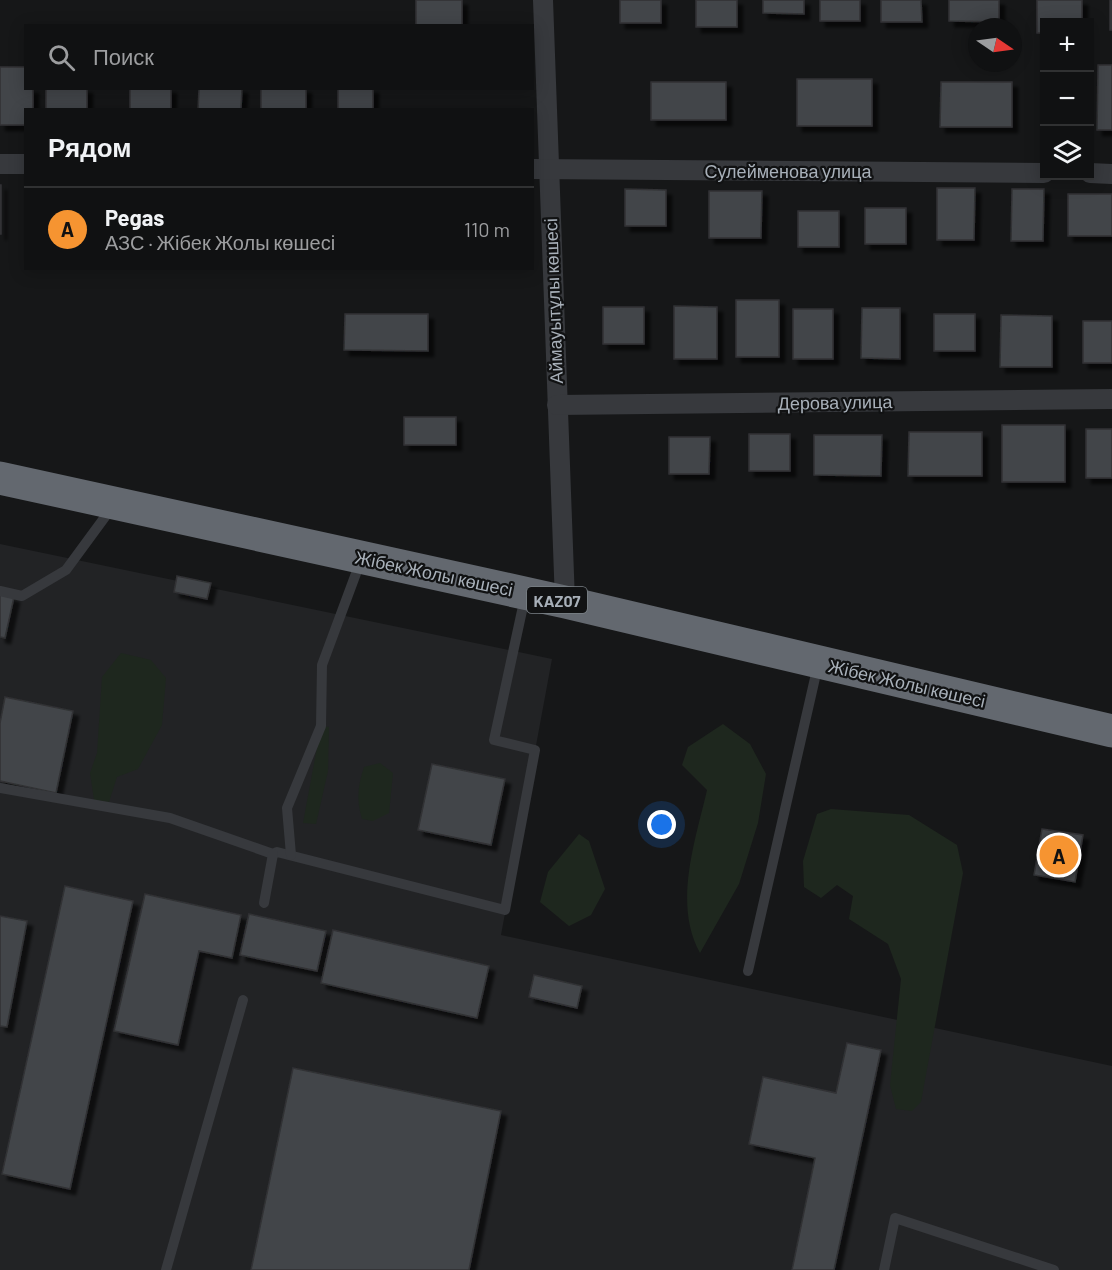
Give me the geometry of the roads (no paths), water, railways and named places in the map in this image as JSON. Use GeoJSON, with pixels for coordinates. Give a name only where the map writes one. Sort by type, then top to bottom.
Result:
{"type":"FeatureCollection","features":[{"type":"Feature","properties":{"kind":"highway","name":"Жібек Жолы көшесі"},"geometry":{"type":"LineString","coordinates":[[0,478],[566,602],[1112,731]]}},
{"type":"Feature","properties":{"kind":"street","name":"Аймауытұлы көшесі"},"geometry":{"type":"LineString","coordinates":[[543,0],[540,170],[557,405],[566,602]]}},
{"type":"Feature","properties":{"kind":"street"},"geometry":{"type":"LineString","coordinates":[[0,164],[24,164]]}},
{"type":"Feature","properties":{"kind":"street","name":"Сулейменова улица"},"geometry":{"type":"LineString","coordinates":[[540,170],[1040,173]]}},
{"type":"Feature","properties":{"kind":"street"},"geometry":{"type":"LineString","coordinates":[[1094,173],[1112,174]]}},
{"type":"Feature","properties":{"kind":"street","name":"Дерова улица"},"geometry":{"type":"LineString","coordinates":[[557,405],[1112,399]]}},
{"type":"Feature","properties":{"kind":"lane"},"geometry":{"type":"LineString","coordinates":[[0,591],[22,596],[66,570],[115,503]]}},
{"type":"Feature","properties":{"kind":"lane"},"geometry":{"type":"LineString","coordinates":[[291,855],[287,808],[321,726],[322,665],[362,557]]}},
{"type":"Feature","properties":{"kind":"lane"},"geometry":{"type":"LineString","coordinates":[[0,788],[170,818],[273,854],[277,852],[291,855],[505,910],[535,750],[494,740],[526,594]]}},
{"type":"Feature","properties":{"kind":"lane"},"geometry":{"type":"LineString","coordinates":[[748,971],[819,662]]}},
{"type":"Feature","properties":{"kind":"lane"},"geometry":{"type":"LineString","coordinates":[[264,903],[273,854]]}},
{"type":"Feature","properties":{"kind":"lane"},"geometry":{"type":"LineString","coordinates":[[166,1270],[243,1000]]}},
{"type":"Feature","properties":{"kind":"lane"},"geometry":{"type":"LineString","coordinates":[[884,1270],[895,1218],[1054,1270]]}},
{"type":"Feature","properties":{"kind":"place","name":"Pegas"},"geometry":{"type":"Point","coordinates":[1059,855]}}]}
